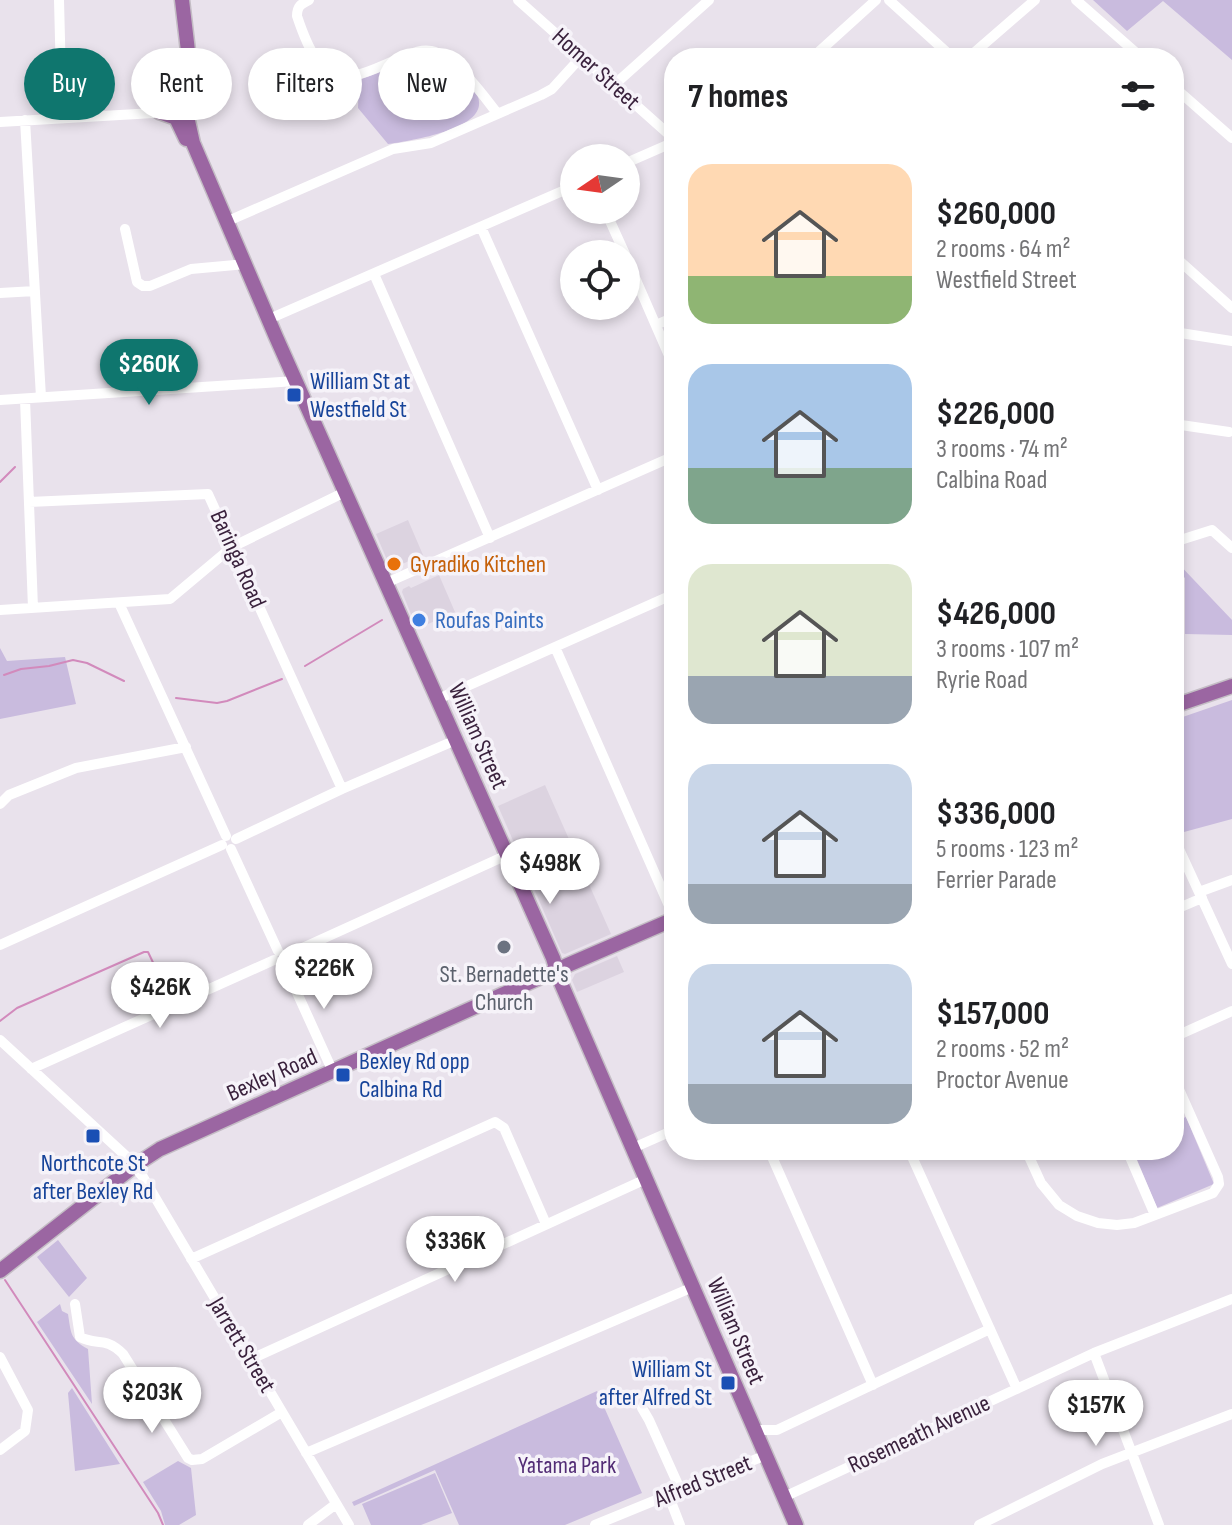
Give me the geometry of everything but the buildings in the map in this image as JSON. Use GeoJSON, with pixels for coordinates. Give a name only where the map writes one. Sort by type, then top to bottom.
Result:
{"type":"FeatureCollection","features":[{"type":"Feature","properties":{"kind":"main road","name":"William Street"},"geometry":{"type":"LineString","coordinates":[[182,0],[188,48]]}},
{"type":"Feature","properties":{"kind":"main road"},"geometry":{"type":"LineString","coordinates":[[177,120],[197,163],[204,169]]}},
{"type":"Feature","properties":{"kind":"main road","name":"William Street"},"geometry":{"type":"LineString","coordinates":[[189,120],[204,169],[507,855],[796,1525]]}},
{"type":"Feature","properties":{"kind":"main road"},"geometry":{"type":"LineString","coordinates":[[1184,702],[1232,686]]}},
{"type":"Feature","properties":{"kind":"main road"},"geometry":{"type":"LineString","coordinates":[[1184,707],[1193,699]]}},
{"type":"Feature","properties":{"kind":"main road","name":"Bexley Road"},"geometry":{"type":"LineString","coordinates":[[3,1268],[160,1149],[664,922]]}},
{"type":"Feature","properties":{"kind":"street"},"geometry":{"type":"LineString","coordinates":[[59,0],[60,48]]}},
{"type":"Feature","properties":{"kind":"street"},"geometry":{"type":"LineString","coordinates":[[309,0],[297,9],[297,16],[313,56],[325,69],[340,75],[357,75],[419,51],[434,51],[454,65],[497,113]]}},
{"type":"Feature","properties":{"kind":"street","name":"Homer Street"},"geometry":{"type":"LineString","coordinates":[[518,0],[664,131]]}},
{"type":"Feature","properties":{"kind":"street"},"geometry":{"type":"LineString","coordinates":[[614,85],[709,0]]}},
{"type":"Feature","properties":{"kind":"street"},"geometry":{"type":"LineString","coordinates":[[823,48],[876,0]]}},
{"type":"Feature","properties":{"kind":"street"},"geometry":{"type":"LineString","coordinates":[[980,48],[1035,0]]}},
{"type":"Feature","properties":{"kind":"street"},"geometry":{"type":"LineString","coordinates":[[1076,0],[1131,48]]}},
{"type":"Feature","properties":{"kind":"street"},"geometry":{"type":"LineString","coordinates":[[892,1],[942,48]]}},
{"type":"Feature","properties":{"kind":"street"},"geometry":{"type":"LineString","coordinates":[[228,221],[393,149],[431,143],[552,89],[582,56]]}},
{"type":"Feature","properties":{"kind":"street"},"geometry":{"type":"LineString","coordinates":[[1184,96],[1232,138]]}},
{"type":"Feature","properties":{"kind":"street"},"geometry":{"type":"LineString","coordinates":[[0,122],[25,120],[41,397]]}},
{"type":"Feature","properties":{"kind":"street"},"geometry":{"type":"LineString","coordinates":[[640,156],[664,145]]}},
{"type":"Feature","properties":{"kind":"street"},"geometry":{"type":"LineString","coordinates":[[269,319],[560,192]]}},
{"type":"Feature","properties":{"kind":"street"},"geometry":{"type":"LineString","coordinates":[[481,227],[598,490]]}},
{"type":"Feature","properties":{"kind":"street"},"geometry":{"type":"LineString","coordinates":[[125,229],[137,282],[143,286],[191,269],[246,264]]}},
{"type":"Feature","properties":{"kind":"street"},"geometry":{"type":"LineString","coordinates":[[1184,265],[1232,308]]}},
{"type":"Feature","properties":{"kind":"street"},"geometry":{"type":"LineString","coordinates":[[374,274],[490,538]]}},
{"type":"Feature","properties":{"kind":"street"},"geometry":{"type":"LineString","coordinates":[[640,289],[664,344]]}},
{"type":"Feature","properties":{"kind":"street"},"geometry":{"type":"LineString","coordinates":[[0,293],[35,291]]}},
{"type":"Feature","properties":{"kind":"street"},"geometry":{"type":"LineString","coordinates":[[656,325],[664,321]]}},
{"type":"Feature","properties":{"kind":"street"},"geometry":{"type":"LineString","coordinates":[[1184,334],[1232,341]]}},
{"type":"Feature","properties":{"kind":"street"},"geometry":{"type":"LineString","coordinates":[[0,400],[296,381]]}},
{"type":"Feature","properties":{"kind":"street"},"geometry":{"type":"LineString","coordinates":[[25,399],[33,608]]}},
{"type":"Feature","properties":{"kind":"street"},"geometry":{"type":"LineString","coordinates":[[1184,425],[1229,432]]}},
{"type":"Feature","properties":{"kind":"street"},"geometry":{"type":"LineString","coordinates":[[386,583],[664,460]]}},
{"type":"Feature","properties":{"kind":"street"},"geometry":{"type":"LineString","coordinates":[[0,610],[170,599],[232,547],[345,492]]}},
{"type":"Feature","properties":{"kind":"street","name":"Baringa Road"},"geometry":{"type":"LineString","coordinates":[[29,502],[208,494],[342,789]]}},
{"type":"Feature","properties":{"kind":"street"},"geometry":{"type":"LineString","coordinates":[[1184,539],[1212,530],[1232,548]]}},
{"type":"Feature","properties":{"kind":"street"},"geometry":{"type":"LineString","coordinates":[[438,699],[664,598]]}},
{"type":"Feature","properties":{"kind":"street"},"geometry":{"type":"LineString","coordinates":[[119,603],[333,1072]]}},
{"type":"Feature","properties":{"kind":"street"},"geometry":{"type":"LineString","coordinates":[[555,647],[664,895]]}},
{"type":"Feature","properties":{"kind":"street"},"geometry":{"type":"LineString","coordinates":[[0,945],[456,740]]}},
{"type":"Feature","properties":{"kind":"street"},"geometry":{"type":"LineString","coordinates":[[0,804],[9,795],[76,768],[186,747]]}},
{"type":"Feature","properties":{"kind":"street"},"geometry":{"type":"LineString","coordinates":[[31,1069],[507,855]]}},
{"type":"Feature","properties":{"kind":"street"},"geometry":{"type":"LineString","coordinates":[[1184,859],[1232,964]]}},
{"type":"Feature","properties":{"kind":"street"},"geometry":{"type":"LineString","coordinates":[[1184,904],[1232,880]]}},
{"type":"Feature","properties":{"kind":"street"},"geometry":{"type":"LineString","coordinates":[[1184,1033],[1232,1011]]}},
{"type":"Feature","properties":{"kind":"street","name":"Jarrett Street"},"geometry":{"type":"LineString","coordinates":[[0,1040],[134,1166],[349,1525]]}},
{"type":"Feature","properties":{"kind":"street"},"geometry":{"type":"LineString","coordinates":[[1031,1160],[1041,1183],[1059,1205],[1077,1216],[1098,1223],[1134,1223],[1213,1193],[1219,1184],[1218,1177],[1184,1100]]}},
{"type":"Feature","properties":{"kind":"street"},"geometry":{"type":"LineString","coordinates":[[191,1259],[495,1122],[504,1128],[546,1224]]}},
{"type":"Feature","properties":{"kind":"street"},"geometry":{"type":"LineString","coordinates":[[633,1148],[664,1134]]}},
{"type":"Feature","properties":{"kind":"street"},"geometry":{"type":"LineString","coordinates":[[773,1160],[873,1385]]}},
{"type":"Feature","properties":{"kind":"street"},"geometry":{"type":"LineString","coordinates":[[914,1160],[1017,1389]]}},
{"type":"Feature","properties":{"kind":"street"},"geometry":{"type":"LineString","coordinates":[[1131,1160],[1155,1215]]}},
{"type":"Feature","properties":{"kind":"street"},"geometry":{"type":"LineString","coordinates":[[251,1359],[646,1179]]}},
{"type":"Feature","properties":{"kind":"street"},"geometry":{"type":"LineString","coordinates":[[306,1453],[693,1287]]}},
{"type":"Feature","properties":{"kind":"street","name":"Rosemeath Avenue"},"geometry":{"type":"LineString","coordinates":[[784,1497],[1094,1353],[1232,1299]]}},
{"type":"Feature","properties":{"kind":"street"},"geometry":{"type":"LineString","coordinates":[[75,1304],[80,1337],[104,1341],[123,1354],[188,1458],[202,1459],[282,1412]]}},
{"type":"Feature","properties":{"kind":"street"},"geometry":{"type":"LineString","coordinates":[[755,1430],[777,1430],[990,1329]]}},
{"type":"Feature","properties":{"kind":"street"},"geometry":{"type":"LineString","coordinates":[[1094,1353],[1159,1525]]}},
{"type":"Feature","properties":{"kind":"street"},"geometry":{"type":"LineString","coordinates":[[0,1357],[28,1410],[25,1431],[0,1450]]}},
{"type":"Feature","properties":{"kind":"street"},"geometry":{"type":"LineString","coordinates":[[642,1408],[680,1489]]}},
{"type":"Feature","properties":{"kind":"street"},"geometry":{"type":"LineString","coordinates":[[979,1525],[1088,1471],[1232,1414]]}},
{"type":"Feature","properties":{"kind":"street","name":"Alfred Street"},"geometry":{"type":"LineString","coordinates":[[595,1525],[766,1455]]}},
{"type":"Feature","properties":{"kind":"street"},"geometry":{"type":"LineString","coordinates":[[668,1494],[680,1525]]}},
{"type":"Feature","properties":{"kind":"street"},"geometry":{"type":"LineString","coordinates":[[308,1525],[336,1504]]}},
{"type":"Feature","properties":{"kind":"shaded area"},"geometry":{"type":"Polygon","coordinates":[[[408,520],[423,555],[390,567],[376,534],[408,520]]]}},
{"type":"Feature","properties":{"kind":"shaded area"},"geometry":{"type":"Polygon","coordinates":[[[439,575],[455,612],[417,629],[403,589],[439,575]]]}},
{"type":"Feature","properties":{"kind":"shaded area"},"geometry":{"type":"Polygon","coordinates":[[[545,785],[611,934],[565,954],[498,806],[545,785]]]}},
{"type":"Feature","properties":{"kind":"shaded area"},"geometry":{"type":"Polygon","coordinates":[[[617,956],[624,972],[577,992],[572,980],[575,974],[617,956]]]}},
{"type":"Feature","properties":{"kind":"green space"},"geometry":{"type":"Polygon","coordinates":[[[1093,0],[1232,0],[1232,60],[1163,1],[1127,31],[1093,0]]]}},
{"type":"Feature","properties":{"kind":"green space"},"geometry":{"type":"Polygon","coordinates":[[[378,73],[378,120],[469,120],[442,132],[388,144],[362,113],[362,79],[378,73]]]}},
{"type":"Feature","properties":{"kind":"green space"},"geometry":{"type":"Polygon","coordinates":[[[475,93],[479,99],[475,114],[475,93]]]}},
{"type":"Feature","properties":{"kind":"green space"},"geometry":{"type":"Polygon","coordinates":[[[1184,570],[1232,620],[1232,635],[1185,634],[1184,570]]]}},
{"type":"Feature","properties":{"kind":"green space"},"geometry":{"type":"Polygon","coordinates":[[[0,648],[7,661],[65,657],[76,704],[0,719],[0,648]]]}},
{"type":"Feature","properties":{"kind":"green space"},"geometry":{"type":"Polygon","coordinates":[[[1232,700],[1232,819],[1184,832],[1184,717],[1232,700]]]}},
{"type":"Feature","properties":{"kind":"green space"},"geometry":{"type":"Polygon","coordinates":[[[1184,1118],[1214,1184],[1157,1208],[1137,1160],[1184,1160],[1184,1118]]]}},
{"type":"Feature","properties":{"kind":"green space"},"geometry":{"type":"Polygon","coordinates":[[[58,1240],[87,1278],[69,1297],[37,1257],[58,1240]]]}},
{"type":"Feature","properties":{"kind":"green space"},"geometry":{"type":"Polygon","coordinates":[[[60,1304],[62,1311],[68,1314],[75,1339],[88,1349],[92,1404],[37,1322],[60,1304]]]}},
{"type":"Feature","properties":{"kind":"green space"},"geometry":{"type":"Polygon","coordinates":[[[72,1388],[120,1464],[75,1471],[68,1393],[72,1388]]]}},
{"type":"Feature","properties":{"kind":"green space","name":"Yatama Park"},"geometry":{"type":"Polygon","coordinates":[[[597,1391],[642,1493],[565,1525],[459,1525],[435,1470],[354,1506],[352,1502],[597,1391]]]}},
{"type":"Feature","properties":{"kind":"green space"},"geometry":{"type":"Polygon","coordinates":[[[178,1461],[191,1468],[196,1515],[179,1525],[165,1525],[161,1511],[143,1482],[178,1461]]]}},
{"type":"Feature","properties":{"kind":"green space"},"geometry":{"type":"Polygon","coordinates":[[[435,1473],[452,1513],[421,1525],[371,1525],[362,1504],[435,1473]]]}},
{"type":"Feature","properties":{"kind":"waterway"},"geometry":{"type":"LineString","coordinates":[[0,482],[15,467]]}},
{"type":"Feature","properties":{"kind":"waterway"},"geometry":{"type":"LineString","coordinates":[[305,666],[382,620]]}},
{"type":"Feature","properties":{"kind":"waterway"},"geometry":{"type":"LineString","coordinates":[[4,675],[73,660],[87,663],[124,681]]}},
{"type":"Feature","properties":{"kind":"waterway"},"geometry":{"type":"LineString","coordinates":[[176,698],[217,703],[282,679]]}},
{"type":"Feature","properties":{"kind":"waterway"},"geometry":{"type":"LineString","coordinates":[[0,1021],[17,1008],[144,952],[148,952],[169,996]]}},
{"type":"Feature","properties":{"kind":"waterway"},"geometry":{"type":"LineString","coordinates":[[5,1280],[163,1525]]}},
{"type":"Feature","properties":{"kind":"place","name":"William St at Westfield St"},"geometry":{"type":"Point","coordinates":[294,395]}},
{"type":"Feature","properties":{"kind":"place","name":"Gyradiko Kitchen"},"geometry":{"type":"Point","coordinates":[394,564]}},
{"type":"Feature","properties":{"kind":"place","name":"Roufas Paints"},"geometry":{"type":"Point","coordinates":[419,620]}},
{"type":"Feature","properties":{"kind":"place","name":"St. Bernadette's Church"},"geometry":{"type":"Point","coordinates":[504,947]}},
{"type":"Feature","properties":{"kind":"place","name":"Bexley Rd opp Calbina Rd"},"geometry":{"type":"Point","coordinates":[343,1075]}},
{"type":"Feature","properties":{"kind":"place","name":"Northcote St after Bexley Rd"},"geometry":{"type":"Point","coordinates":[93,1136]}},
{"type":"Feature","properties":{"kind":"place","name":"William St after Alfred St"},"geometry":{"type":"Point","coordinates":[728,1383]}}]}
